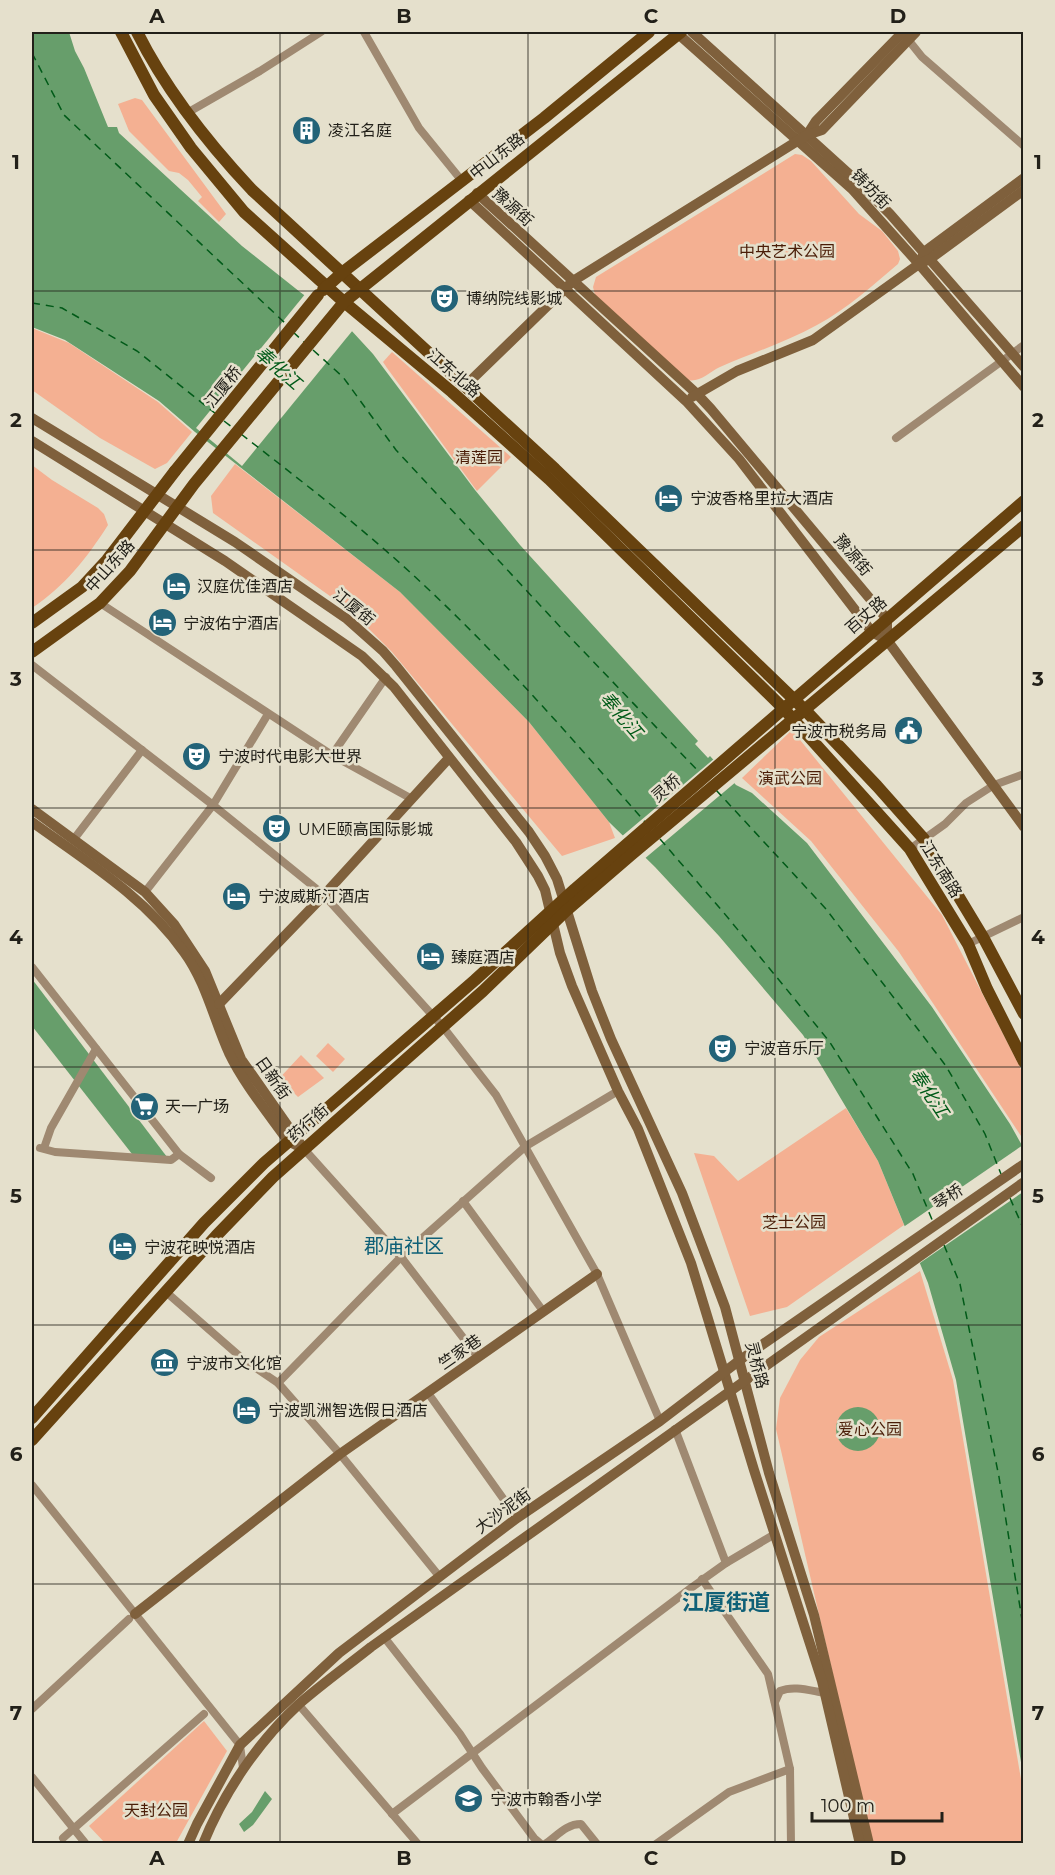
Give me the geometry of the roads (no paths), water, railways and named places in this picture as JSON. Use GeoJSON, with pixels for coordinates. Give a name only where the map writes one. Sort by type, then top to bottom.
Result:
{"type":"FeatureCollection","features":[{"type":"Feature","properties":{"kind":"main road","name":"江东北路"},"geometry":{"type":"LineString","coordinates":[[121,32],[154,95],[191,148],[223,189],[261,229],[327,286],[341,306],[452,392],[549,479],[794,719]]}},
{"type":"Feature","properties":{"kind":"main road","name":"江东北路"},"geometry":{"type":"LineString","coordinates":[[137,32],[154,64],[187,113],[222,158],[252,190],[555,469],[794,700]]}},
{"type":"Feature","properties":{"kind":"main road","name":"中山东路"},"geometry":{"type":"LineString","coordinates":[[318,296],[343,272],[544,118],[649,32]]}},
{"type":"Feature","properties":{"kind":"main road","name":"中山东路"},"geometry":{"type":"LineString","coordinates":[[32,652],[100,603],[130,571],[194,484],[341,306],[679,32]]}},
{"type":"Feature","properties":{"kind":"main road","name":"铸坊街"},"geometry":{"type":"LineString","coordinates":[[679,32],[803,138],[860,183],[927,255],[1023,368]]}},
{"type":"Feature","properties":{"kind":"main road","name":"铸坊街"},"geometry":{"type":"LineString","coordinates":[[692,32],[803,138],[852,189],[920,264],[1023,387]]}},
{"type":"Feature","properties":{"kind":"main road"},"geometry":{"type":"LineString","coordinates":[[465,386],[569,285],[803,138],[816,121],[906,33]]}},
{"type":"Feature","properties":{"kind":"main road"},"geometry":{"type":"LineString","coordinates":[[686,401],[737,371],[813,340],[920,264],[927,255],[1023,178]]}},
{"type":"Feature","properties":{"kind":"main road"},"geometry":{"type":"LineString","coordinates":[[927,255],[1023,190]]}},
{"type":"Feature","properties":{"kind":"main road","name":"豫源街"},"geometry":{"type":"LineString","coordinates":[[473,197],[569,285],[697,394],[887,619]]}},
{"type":"Feature","properties":{"kind":"main road","name":"豫源街"},"geometry":{"type":"LineString","coordinates":[[569,285],[686,401],[739,459],[872,633],[887,640]]}},
{"type":"Feature","properties":{"kind":"main road","name":"江厦桥"},"geometry":{"type":"LineString","coordinates":[[175,471],[318,296]]}},
{"type":"Feature","properties":{"kind":"main road","name":"江厦街"},"geometry":{"type":"LineString","coordinates":[[32,418],[235,542],[348,619],[383,651],[529,832],[552,868],[565,905]]}},
{"type":"Feature","properties":{"kind":"main road","name":"江厦街"},"geometry":{"type":"LineString","coordinates":[[32,441],[225,561],[363,656],[386,677],[532,865],[545,890],[554,924]]}},
{"type":"Feature","properties":{"kind":"main road","name":"中山东路"},"geometry":{"type":"LineString","coordinates":[[32,623],[82,586],[107,560],[175,471]]}},
{"type":"Feature","properties":{"kind":"main road","name":"百丈路"},"geometry":{"type":"LineString","coordinates":[[734,760],[784,708],[1023,501]]}},
{"type":"Feature","properties":{"kind":"main road","name":"百丈路"},"geometry":{"type":"LineString","coordinates":[[734,760],[774,735],[794,719],[1023,526]]}},
{"type":"Feature","properties":{"kind":"main road"},"geometry":{"type":"LineString","coordinates":[[887,619],[887,640],[1023,827]]}},
{"type":"Feature","properties":{"kind":"main road","name":"江东南路"},"geometry":{"type":"LineString","coordinates":[[794,700],[877,786],[924,839],[983,937],[1023,1014]]}},
{"type":"Feature","properties":{"kind":"main road","name":"江东南路"},"geometry":{"type":"LineString","coordinates":[[794,719],[910,849],[968,944],[1023,1062]]}},
{"type":"Feature","properties":{"kind":"main road"},"geometry":{"type":"LineString","coordinates":[[219,1004],[324,895],[449,758]]}},
{"type":"Feature","properties":{"kind":"main road","name":"灵桥"},"geometry":{"type":"LineString","coordinates":[[627,851],[734,760]]}},
{"type":"Feature","properties":{"kind":"main road","name":"日新街"},"geometry":{"type":"LineString","coordinates":[[32,809],[145,892],[174,924],[205,970],[241,1059],[292,1138]]}},
{"type":"Feature","properties":{"kind":"main road","name":"日新街"},"geometry":{"type":"LineString","coordinates":[[32,822],[138,899],[167,930],[186,954],[199,978],[234,1063],[292,1138],[304,1149]]}},
{"type":"Feature","properties":{"kind":"main road","name":"药行街"},"geometry":{"type":"LineString","coordinates":[[32,1440],[247,1203],[304,1149],[443,1027],[554,924],[565,905],[627,851]]}},
{"type":"Feature","properties":{"kind":"main road","name":"药行街"},"geometry":{"type":"LineString","coordinates":[[32,1418],[236,1189],[433,1017],[550,911],[565,905]]}},
{"type":"Feature","properties":{"kind":"main road","name":"灵桥路"},"geometry":{"type":"LineString","coordinates":[[565,905],[592,990],[611,1039],[682,1193],[725,1307],[769,1473],[814,1616],[869,1844]]}},
{"type":"Feature","properties":{"kind":"main road","name":"灵桥路"},"geometry":{"type":"LineString","coordinates":[[554,924],[560,953],[572,986],[618,1091],[638,1129],[691,1263],[825,1693],[860,1844]]}},
{"type":"Feature","properties":{"kind":"main road","name":"琴桥"},"geometry":{"type":"LineString","coordinates":[[890,1255],[1023,1164]]}},
{"type":"Feature","properties":{"kind":"main road","name":"琴桥"},"geometry":{"type":"LineString","coordinates":[[898,1271],[1023,1182]]}},
{"type":"Feature","properties":{"kind":"main road","name":"大沙泥街"},"geometry":{"type":"LineString","coordinates":[[188,1844],[196,1824],[240,1745],[339,1653],[517,1518],[660,1421],[740,1360],[890,1255]]}},
{"type":"Feature","properties":{"kind":"main road","name":"大沙泥街"},"geometry":{"type":"LineString","coordinates":[[203,1844],[243,1768],[269,1736],[299,1705],[384,1637],[898,1271]]}},
{"type":"Feature","properties":{"kind":"main road","name":"竺家巷"},"geometry":{"type":"LineString","coordinates":[[132,1617],[340,1454],[597,1274]]}},
{"type":"Feature","properties":{"kind":"street"},"geometry":{"type":"LineString","coordinates":[[187,113],[321,32]]}},
{"type":"Feature","properties":{"kind":"street"},"geometry":{"type":"LineString","coordinates":[[364,32],[419,128],[462,181]]}},
{"type":"Feature","properties":{"kind":"street"},"geometry":{"type":"LineString","coordinates":[[906,33],[922,57],[1023,146]]}},
{"type":"Feature","properties":{"kind":"street"},"geometry":{"type":"LineString","coordinates":[[896,438],[1023,345]]}},
{"type":"Feature","properties":{"kind":"street"},"geometry":{"type":"LineString","coordinates":[[100,603],[332,755],[412,800]]}},
{"type":"Feature","properties":{"kind":"street"},"geometry":{"type":"LineString","coordinates":[[32,665],[213,805],[324,895],[443,1027],[496,1095],[597,1274],[660,1421]]}},
{"type":"Feature","properties":{"kind":"street"},"geometry":{"type":"LineString","coordinates":[[332,755],[386,677]]}},
{"type":"Feature","properties":{"kind":"street"},"geometry":{"type":"LineString","coordinates":[[145,892],[213,805],[268,714]]}},
{"type":"Feature","properties":{"kind":"street"},"geometry":{"type":"LineString","coordinates":[[74,839],[142,750]]}},
{"type":"Feature","properties":{"kind":"street"},"geometry":{"type":"LineString","coordinates":[[910,849],[945,824],[966,803],[994,785],[1023,774]]}},
{"type":"Feature","properties":{"kind":"street"},"geometry":{"type":"LineString","coordinates":[[968,944],[1023,917]]}},
{"type":"Feature","properties":{"kind":"street"},"geometry":{"type":"LineString","coordinates":[[32,967],[36,982],[179,1154],[211,1178]]}},
{"type":"Feature","properties":{"kind":"street"},"geometry":{"type":"LineString","coordinates":[[94,1053],[51,1128],[43,1148],[55,1152],[171,1160],[179,1154]]}},
{"type":"Feature","properties":{"kind":"street"},"geometry":{"type":"LineString","coordinates":[[278,1383],[401,1257],[526,1146],[618,1091]]}},
{"type":"Feature","properties":{"kind":"street"},"geometry":{"type":"LineString","coordinates":[[304,1149],[401,1257],[478,1357]]}},
{"type":"Feature","properties":{"kind":"street"},"geometry":{"type":"LineString","coordinates":[[463,1201],[543,1311]]}},
{"type":"Feature","properties":{"kind":"street"},"geometry":{"type":"LineString","coordinates":[[166,1292],[244,1360],[278,1383],[340,1454],[439,1576]]}},
{"type":"Feature","properties":{"kind":"street"},"geometry":{"type":"LineString","coordinates":[[428,1393],[517,1518]]}},
{"type":"Feature","properties":{"kind":"street"},"geometry":{"type":"LineString","coordinates":[[675,1429],[726,1563]]}},
{"type":"Feature","properties":{"kind":"street"},"geometry":{"type":"LineString","coordinates":[[32,1485],[132,1617],[240,1745],[243,1768]]}},
{"type":"Feature","properties":{"kind":"street"},"geometry":{"type":"LineString","coordinates":[[393,1814],[702,1580],[775,1534]]}},
{"type":"Feature","properties":{"kind":"street"},"geometry":{"type":"LineString","coordinates":[[702,1580],[768,1674],[790,1769],[791,1844]]}},
{"type":"Feature","properties":{"kind":"street"},"geometry":{"type":"LineString","coordinates":[[32,1709],[132,1617]]}},
{"type":"Feature","properties":{"kind":"street"},"geometry":{"type":"LineString","coordinates":[[384,1637],[473,1752],[482,1768],[534,1838],[543,1844],[565,1828],[581,1824],[597,1844]]}},
{"type":"Feature","properties":{"kind":"street"},"geometry":{"type":"LineString","coordinates":[[775,1704],[780,1691],[785,1688],[825,1693]]}},
{"type":"Feature","properties":{"kind":"street"},"geometry":{"type":"LineString","coordinates":[[299,1705],[418,1844]]}},
{"type":"Feature","properties":{"kind":"street"},"geometry":{"type":"LineString","coordinates":[[63,1838],[204,1714]]}},
{"type":"Feature","properties":{"kind":"street"},"geometry":{"type":"LineString","coordinates":[[656,1844],[729,1792],[790,1769]]}},
{"type":"Feature","properties":{"kind":"street"},"geometry":{"type":"LineString","coordinates":[[32,1778],[86,1844]]}},
{"type":"Feature","properties":{"kind":"water","name":"奉化江"},"geometry":{"type":"Polygon","coordinates":[[[32,32],[69,32],[108,127],[117,127],[119,133],[242,246],[350,329],[373,354],[475,490],[520,545],[698,741],[695,744],[708,758],[710,756],[736,785],[752,793],[807,843],[932,1007],[1010,1124],[1024,1149],[1023,1774],[956,1380],[928,1283],[878,1161],[803,1035],[719,936],[655,867],[609,822],[529,722],[400,592],[195,432],[159,401],[65,340],[32,327],[32,32]]]}},
{"type":"Feature","properties":{"kind":"water"},"geometry":{"type":"Polygon","coordinates":[[[32,979],[167,1157],[132,1154],[32,1026],[32,979]]]}},
{"type":"Feature","properties":{"kind":"water"},"geometry":{"type":"Polygon","coordinates":[[[858,1407],[867,1408],[874,1413],[879,1420],[879,1438],[874,1445],[867,1450],[858,1451],[849,1450],[842,1445],[837,1438],[836,1429],[837,1420],[842,1413],[849,1408],[858,1407]]]}},
{"type":"Feature","properties":{"kind":"water"},"geometry":{"type":"Polygon","coordinates":[[[265,1791],[272,1799],[253,1825],[244,1832],[239,1824],[252,1812],[265,1791]]]}},
{"type":"Feature","properties":{"kind":"place","name":"凌江名庭"},"geometry":{"type":"Point","coordinates":[307,130]}},
{"type":"Feature","properties":{"kind":"place","name":"博纳院线影城"},"geometry":{"type":"Point","coordinates":[445,298]}},
{"type":"Feature","properties":{"kind":"place","name":"宁波香格里拉大酒店"},"geometry":{"type":"Point","coordinates":[669,498]}},
{"type":"Feature","properties":{"kind":"place","name":"汉庭优佳酒店"},"geometry":{"type":"Point","coordinates":[176,586]}},
{"type":"Feature","properties":{"kind":"place","name":"宁波佑宁酒店"},"geometry":{"type":"Point","coordinates":[162,623]}},
{"type":"Feature","properties":{"kind":"place","name":"宁波市税务局"},"geometry":{"type":"Point","coordinates":[908,731]}},
{"type":"Feature","properties":{"kind":"place","name":"宁波时代电影大世界"},"geometry":{"type":"Point","coordinates":[197,756]}},
{"type":"Feature","properties":{"kind":"place","name":"UME颐高国际影城"},"geometry":{"type":"Point","coordinates":[277,829]}},
{"type":"Feature","properties":{"kind":"place","name":"宁波威斯汀酒店"},"geometry":{"type":"Point","coordinates":[237,896]}},
{"type":"Feature","properties":{"kind":"place","name":"臻庭酒店"},"geometry":{"type":"Point","coordinates":[430,957]}},
{"type":"Feature","properties":{"kind":"place","name":"宁波音乐厅"},"geometry":{"type":"Point","coordinates":[723,1048]}},
{"type":"Feature","properties":{"kind":"place","name":"天一广场"},"geometry":{"type":"Point","coordinates":[144,1106]}},
{"type":"Feature","properties":{"kind":"place","name":"宁波花映悦酒店"},"geometry":{"type":"Point","coordinates":[123,1247]}},
{"type":"Feature","properties":{"kind":"place","name":"宁波市文化馆"},"geometry":{"type":"Point","coordinates":[165,1363]}},
{"type":"Feature","properties":{"kind":"place","name":"宁波凯洲智选假日酒店"},"geometry":{"type":"Point","coordinates":[247,1410]}},
{"type":"Feature","properties":{"kind":"place","name":"宁波市翰香小学"},"geometry":{"type":"Point","coordinates":[469,1799]}},
{"type":"Feature","properties":{"kind":"district","name":"郡庙社区"},"geometry":{"type":"Point","coordinates":[404,1246]}},
{"type":"Feature","properties":{"kind":"district","name":"江厦街道"},"geometry":{"type":"Point","coordinates":[726,1602]}},
{"type":"Feature","properties":{"kind":"park label","name":"中央艺术公园"},"geometry":{"type":"Point","coordinates":[787,251]}},
{"type":"Feature","properties":{"kind":"park label","name":"清莲园"},"geometry":{"type":"Point","coordinates":[479,457]}},
{"type":"Feature","properties":{"kind":"park label","name":"演武公园"},"geometry":{"type":"Point","coordinates":[790,778]}},
{"type":"Feature","properties":{"kind":"park label","name":"芝士公园"},"geometry":{"type":"Point","coordinates":[794,1222]}},
{"type":"Feature","properties":{"kind":"park label","name":"爱心公园"},"geometry":{"type":"Point","coordinates":[870,1429]}},
{"type":"Feature","properties":{"kind":"park label","name":"天封公园"},"geometry":{"type":"Point","coordinates":[156,1810]}}]}
